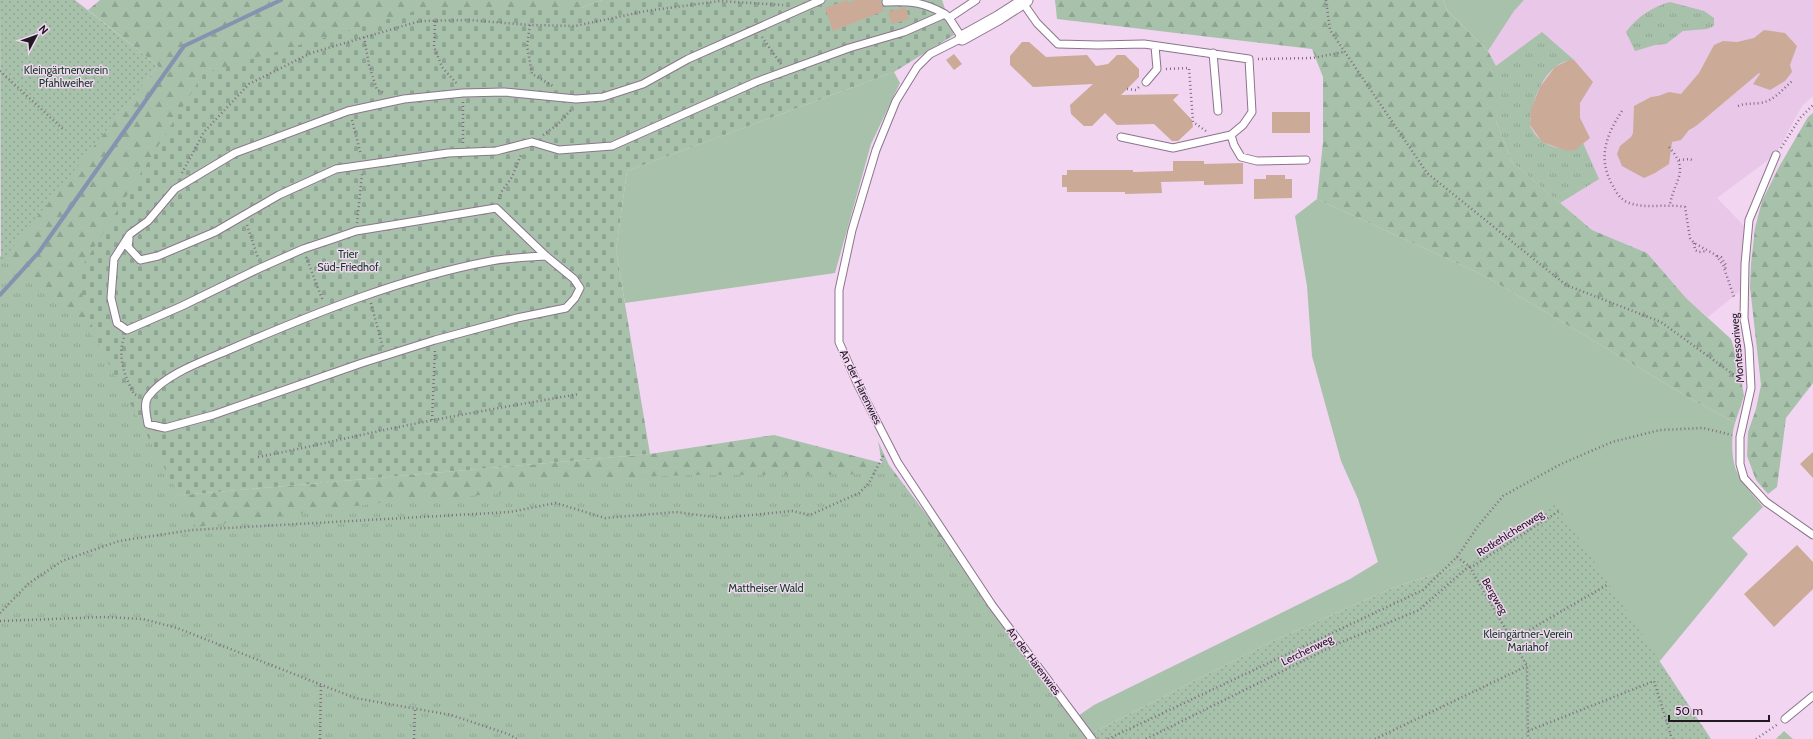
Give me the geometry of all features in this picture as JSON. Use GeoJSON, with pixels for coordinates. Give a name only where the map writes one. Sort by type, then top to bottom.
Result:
{"type":"FeatureCollection","features":[{"type":"Feature","properties":{"kind":"street","name":"An der Härenwies"},"geometry":{"type":"LineString","coordinates":[[962,38],[1025,1]]}},
{"type":"Feature","properties":{"kind":"lane"},"geometry":{"type":"LineString","coordinates":[[546,256],[492,261],[419,279],[368,295],[304,318],[179,372],[154,391],[147,399],[146,410],[148,424],[165,428],[213,415],[362,363],[435,340],[517,318],[566,308],[575,298],[580,288],[574,279],[546,256],[496,208],[356,231],[303,249],[127,330],[117,323],[111,298],[114,259],[130,234],[148,221],[175,189],[235,153],[348,112],[404,100],[463,94],[504,92],[576,99],[603,97],[643,84],[688,59],[821,0]]}},
{"type":"Feature","properties":{"kind":"lane"},"geometry":{"type":"LineString","coordinates":[[130,234],[128,247],[140,260],[158,256],[215,232],[279,195],[336,169],[448,153],[496,151],[532,142],[559,150],[612,146],[756,82],[849,48],[904,32],[947,16],[976,0]]}},
{"type":"Feature","properties":{"kind":"lane"},"geometry":{"type":"LineString","coordinates":[[886,2],[904,1],[929,5],[947,16],[962,38]]}},
{"type":"Feature","properties":{"kind":"lane"},"geometry":{"type":"LineString","coordinates":[[1025,1],[1037,24],[1058,44],[1155,46],[1249,59],[1252,112],[1243,125],[1232,135],[1173,148],[1121,137]]}},
{"type":"Feature","properties":{"kind":"lane","name":"An der Härenwies"},"geometry":{"type":"LineString","coordinates":[[962,38],[930,54],[917,67],[896,101],[876,150],[852,230],[839,290],[839,342],[858,385],[898,462],[992,605],[1092,739]]}},
{"type":"Feature","properties":{"kind":"lane"},"geometry":{"type":"LineString","coordinates":[[1146,82],[1157,69],[1155,46]]}},
{"type":"Feature","properties":{"kind":"lane"},"geometry":{"type":"LineString","coordinates":[[1213,53],[1218,111]]}},
{"type":"Feature","properties":{"kind":"lane"},"geometry":{"type":"LineString","coordinates":[[1232,135],[1234,145],[1241,157],[1257,162],[1306,160]]}},
{"type":"Feature","properties":{"kind":"lane","name":"Montessoriweg"},"geometry":{"type":"LineString","coordinates":[[1776,155],[1749,220],[1745,264],[1745,306],[1751,388],[1740,437],[1740,464],[1744,478],[1766,502],[1813,535]]}},
{"type":"Feature","properties":{"kind":"lane"},"geometry":{"type":"LineString","coordinates":[[1785,719],[1813,696]]}},
{"type":"Feature","properties":{"kind":"path"},"geometry":{"type":"LineString","coordinates":[[1326,0],[1330,30],[1427,173],[1566,285],[1661,322],[1751,388]]}},
{"type":"Feature","properties":{"kind":"path"},"geometry":{"type":"LineString","coordinates":[[175,189],[182,172],[204,132],[248,84],[311,53],[364,37],[420,21],[470,20],[530,25],[575,26],[646,11],[720,1],[803,7]]}},
{"type":"Feature","properties":{"kind":"path"},"geometry":{"type":"LineString","coordinates":[[435,21],[434,47],[442,67],[462,89],[462,134]]}},
{"type":"Feature","properties":{"kind":"path"},"geometry":{"type":"LineString","coordinates":[[530,25],[527,46],[532,74],[557,88]]}},
{"type":"Feature","properties":{"kind":"path"},"geometry":{"type":"LineString","coordinates":[[364,37],[369,65],[377,90],[404,100]]}},
{"type":"Feature","properties":{"kind":"path"},"geometry":{"type":"LineString","coordinates":[[765,44],[786,71]]}},
{"type":"Feature","properties":{"kind":"path"},"geometry":{"type":"LineString","coordinates":[[1249,59],[1312,58],[1344,52]]}},
{"type":"Feature","properties":{"kind":"path"},"geometry":{"type":"LineString","coordinates":[[1157,69],[1189,68],[1193,122]]}},
{"type":"Feature","properties":{"kind":"path"},"geometry":{"type":"LineString","coordinates":[[0,71],[64,130]]}},
{"type":"Feature","properties":{"kind":"path"},"geometry":{"type":"LineString","coordinates":[[1738,106],[1745,103],[1763,102],[1775,97],[1792,81]]}},
{"type":"Feature","properties":{"kind":"path"},"geometry":{"type":"LineString","coordinates":[[496,208],[502,192],[512,177],[521,155],[532,142],[557,125],[573,107],[576,99]]}},
{"type":"Feature","properties":{"kind":"path"},"geometry":{"type":"LineString","coordinates":[[1776,155],[1800,118],[1813,106]]}},
{"type":"Feature","properties":{"kind":"path"},"geometry":{"type":"LineString","coordinates":[[1622,111],[1614,123],[1606,144],[1604,166],[1618,194],[1626,201],[1649,207],[1670,205],[1685,207],[1690,238],[1694,243],[1716,255],[1725,271],[1735,300],[1745,306]]}},
{"type":"Feature","properties":{"kind":"path"},"geometry":{"type":"LineString","coordinates":[[355,129],[363,164]]}},
{"type":"Feature","properties":{"kind":"path"},"geometry":{"type":"LineString","coordinates":[[1669,147],[1679,160],[1680,174],[1671,196],[1670,205]]}},
{"type":"Feature","properties":{"kind":"path"},"geometry":{"type":"LineString","coordinates":[[1679,160],[1690,159],[1694,161]]}},
{"type":"Feature","properties":{"kind":"path"},"geometry":{"type":"LineString","coordinates":[[356,231],[362,175]]}},
{"type":"Feature","properties":{"kind":"path"},"geometry":{"type":"LineString","coordinates":[[244,215],[257,251]]}},
{"type":"Feature","properties":{"kind":"path"},"geometry":{"type":"LineString","coordinates":[[1694,243],[1695,250],[1698,252],[1707,250]]}},
{"type":"Feature","properties":{"kind":"path"},"geometry":{"type":"LineString","coordinates":[[303,249],[319,292]]}},
{"type":"Feature","properties":{"kind":"path"},"geometry":{"type":"LineString","coordinates":[[368,295],[381,336]]}},
{"type":"Feature","properties":{"kind":"path"},"geometry":{"type":"LineString","coordinates":[[127,330],[120,348],[125,377],[134,394],[147,399]]}},
{"type":"Feature","properties":{"kind":"path"},"geometry":{"type":"LineString","coordinates":[[432,420],[435,340]]}},
{"type":"Feature","properties":{"kind":"path"},"geometry":{"type":"LineString","coordinates":[[258,457],[432,420],[579,394]]}},
{"type":"Feature","properties":{"kind":"path"},"geometry":{"type":"LineString","coordinates":[[1108,739],[1423,590],[1457,557],[1478,526],[1503,496],[1561,464],[1612,442],[1660,430],[1703,428],[1740,437]]}},
{"type":"Feature","properties":{"kind":"path"},"geometry":{"type":"LineString","coordinates":[[0,613],[28,584],[62,561],[119,541],[192,530],[510,512],[556,503],[605,518],[676,512],[722,518],[792,511],[810,514],[859,493],[869,483],[889,443]]}},
{"type":"Feature","properties":{"kind":"path","name":"Rotkehlchenweg"},"geometry":{"type":"LineString","coordinates":[[1469,567],[1559,511]]}},
{"type":"Feature","properties":{"kind":"path","name":"Bergweg"},"geometry":{"type":"LineString","coordinates":[[1457,557],[1469,567],[1527,666],[1528,739]]}},
{"type":"Feature","properties":{"kind":"path","name":"Lerchenweg"},"geometry":{"type":"LineString","coordinates":[[1146,739],[1337,644],[1419,610],[1469,567]]}},
{"type":"Feature","properties":{"kind":"path"},"geometry":{"type":"LineString","coordinates":[[1512,640],[1607,585]]}},
{"type":"Feature","properties":{"kind":"path"},"geometry":{"type":"LineString","coordinates":[[0,621],[105,617],[143,619],[177,628],[355,698],[451,715],[508,734],[517,739]]}},
{"type":"Feature","properties":{"kind":"path"},"geometry":{"type":"LineString","coordinates":[[1375,739],[1527,666]]}},
{"type":"Feature","properties":{"kind":"path"},"geometry":{"type":"LineString","coordinates":[[1528,731],[1654,680],[1672,739]]}},
{"type":"Feature","properties":{"kind":"path"},"geometry":{"type":"LineString","coordinates":[[320,739],[321,685]]}},
{"type":"Feature","properties":{"kind":"path"},"geometry":{"type":"LineString","coordinates":[[414,708],[414,739]]}},
{"type":"Feature","properties":{"kind":"path"},"geometry":{"type":"LineString","coordinates":[[1756,739],[1785,719]]}},
{"type":"Feature","properties":{"kind":"shaded area"},"geometry":{"type":"Polygon","coordinates":[[[1524,0],[1813,0],[1813,96],[1802,106],[1776,154],[1717,198],[1746,228],[1740,291],[1708,317],[1686,298],[1647,253],[1592,230],[1512,162],[1496,66],[1488,51],[1514,11],[1524,0]]]}},
{"type":"Feature","properties":{"kind":"green space","name":"Kleingärtnerverein Pfahlweiher"},"geometry":{"type":"Polygon","coordinates":[[[0,0],[75,0],[158,66],[1,262],[0,0]]]}},
{"type":"Feature","properties":{"kind":"green space","name":"Mattheiser Wald"},"geometry":{"type":"Polygon","coordinates":[[[100,0],[602,0],[582,8],[148,498],[650,454],[774,435],[889,465],[1096,739],[0,739],[0,261],[158,66],[88,10],[100,0]]]}},
{"type":"Feature","properties":{"kind":"green space","name":"Trier Süd-Friedhof"},"geometry":{"type":"Polygon","coordinates":[[[602,0],[942,0],[954,35],[894,72],[627,171],[616,250],[650,454],[148,498],[76,276],[204,73],[429,7],[582,8],[602,0]]]}},
{"type":"Feature","properties":{"kind":"green space"},"geometry":{"type":"Polygon","coordinates":[[[1055,0],[1443,0],[1447,10],[1488,51],[1496,66],[1496,121],[1512,162],[1592,230],[1647,253],[1686,298],[1731,339],[1738,361],[1744,396],[1735,423],[1688,397],[1485,276],[1317,199],[1323,142],[1323,77],[1312,49],[1057,19],[1055,0]]]}},
{"type":"Feature","properties":{"kind":"green space"},"geometry":{"type":"Polygon","coordinates":[[[1443,0],[1524,0],[1514,11],[1488,51],[1447,10],[1443,0]]]}},
{"type":"Feature","properties":{"kind":"green space"},"geometry":{"type":"Polygon","coordinates":[[[1670,2],[1704,11],[1714,18],[1714,26],[1707,29],[1683,31],[1666,44],[1655,45],[1635,51],[1626,32],[1645,13],[1670,2]]]}},
{"type":"Feature","properties":{"kind":"green space"},"geometry":{"type":"Polygon","coordinates":[[[1542,32],[1574,60],[1564,62],[1555,67],[1542,84],[1533,106],[1530,126],[1538,138],[1553,147],[1573,151],[1583,143],[1599,179],[1560,203],[1512,162],[1496,121],[1496,66],[1542,32]]]}},
{"type":"Feature","properties":{"kind":"green space"},"geometry":{"type":"Polygon","coordinates":[[[894,72],[900,83],[871,144],[835,273],[625,303],[616,250],[627,171],[894,72]]]}},
{"type":"Feature","properties":{"kind":"green space"},"geometry":{"type":"Polygon","coordinates":[[[1813,113],[1813,383],[1786,418],[1777,487],[1768,494],[1756,480],[1747,456],[1748,432],[1756,409],[1761,385],[1750,287],[1755,228],[1762,201],[1779,167],[1808,117],[1813,113]]]}},
{"type":"Feature","properties":{"kind":"green space"},"geometry":{"type":"Polygon","coordinates":[[[1317,199],[1485,276],[1688,397],[1735,423],[1732,448],[1735,467],[1742,481],[1763,507],[1732,538],[1748,554],[1659,662],[1556,505],[1467,563],[1390,589],[1271,642],[1092,733],[1078,716],[1094,705],[1350,579],[1378,562],[1358,499],[1341,461],[1312,356],[1307,286],[1295,216],[1317,199]]]}},
{"type":"Feature","properties":{"kind":"green space","name":"Mattheiser Wald"},"geometry":{"type":"Polygon","coordinates":[[[0,256],[55,300],[77,314],[102,351],[196,527],[379,503],[519,492],[518,481],[692,475],[884,474],[878,441],[893,474],[936,535],[1004,621],[1089,739],[0,739],[0,256]]]}},
{"type":"Feature","properties":{"kind":"green space","name":"Kleingärtner-Verein Mariahof"},"geometry":{"type":"Polygon","coordinates":[[[1556,504],[1711,739],[1096,739],[1092,733],[1271,642],[1390,589],[1467,563],[1556,504]]]}},
{"type":"Feature","properties":{"kind":"green space"},"geometry":{"type":"Polygon","coordinates":[[[1784,731],[1793,739],[1776,739],[1784,731]]]}},
{"type":"Feature","properties":{"kind":"building"},"geometry":{"type":"Polygon","coordinates":[[[847,0],[848,3],[855,0],[880,0],[884,11],[833,31],[825,8],[847,0]]]}},
{"type":"Feature","properties":{"kind":"building"},"geometry":{"type":"Polygon","coordinates":[[[906,7],[909,19],[892,24],[888,12],[906,7]]]}},
{"type":"Feature","properties":{"kind":"building"},"geometry":{"type":"Polygon","coordinates":[[[1764,30],[1785,33],[1797,46],[1790,65],[1792,72],[1785,81],[1770,90],[1753,84],[1760,74],[1759,73],[1696,126],[1689,130],[1681,140],[1672,142],[1669,164],[1655,173],[1644,178],[1622,166],[1617,154],[1620,146],[1631,137],[1633,133],[1634,106],[1651,97],[1669,92],[1681,94],[1699,73],[1714,45],[1723,41],[1737,42],[1754,38],[1764,30]]]}},
{"type":"Feature","properties":{"kind":"building"},"geometry":{"type":"Polygon","coordinates":[[[1022,42],[1029,42],[1046,57],[1087,55],[1096,66],[1108,64],[1117,55],[1125,55],[1139,69],[1139,77],[1121,95],[1179,94],[1173,100],[1192,120],[1193,127],[1178,141],[1172,141],[1154,124],[1117,125],[1105,113],[1092,126],[1084,126],[1071,114],[1070,105],[1093,84],[1033,87],[1010,65],[1010,56],[1022,42]]]}},
{"type":"Feature","properties":{"kind":"building"},"geometry":{"type":"Polygon","coordinates":[[[954,54],[962,64],[954,70],[946,60],[954,54]]]}},
{"type":"Feature","properties":{"kind":"building"},"geometry":{"type":"Polygon","coordinates":[[[1569,60],[1574,60],[1593,82],[1580,103],[1580,118],[1590,138],[1574,151],[1564,150],[1542,142],[1530,125],[1531,109],[1540,87],[1555,67],[1569,60]]]}},
{"type":"Feature","properties":{"kind":"building"},"geometry":{"type":"Polygon","coordinates":[[[1272,112],[1310,112],[1310,133],[1272,133],[1272,112]]]}},
{"type":"Feature","properties":{"kind":"building"},"geometry":{"type":"Polygon","coordinates":[[[1173,161],[1204,161],[1204,164],[1243,163],[1243,184],[1204,185],[1204,181],[1161,182],[1162,193],[1125,194],[1125,192],[1067,192],[1067,187],[1062,187],[1062,175],[1067,175],[1067,170],[1133,170],[1133,172],[1173,171],[1173,161]]]}},
{"type":"Feature","properties":{"kind":"building"},"geometry":{"type":"Polygon","coordinates":[[[1266,175],[1285,175],[1285,179],[1292,179],[1292,198],[1254,199],[1254,179],[1266,179],[1266,175]]]}},
{"type":"Feature","properties":{"kind":"building"},"geometry":{"type":"Polygon","coordinates":[[[1813,452],[1813,478],[1800,464],[1813,452]]]}},
{"type":"Feature","properties":{"kind":"building"},"geometry":{"type":"Polygon","coordinates":[[[1797,545],[1813,562],[1813,589],[1774,627],[1744,594],[1797,545]]]}},
{"type":"Feature","properties":{"kind":"waterway"},"geometry":{"type":"LineString","coordinates":[[0,295],[39,252],[184,46],[281,0]]}}]}
